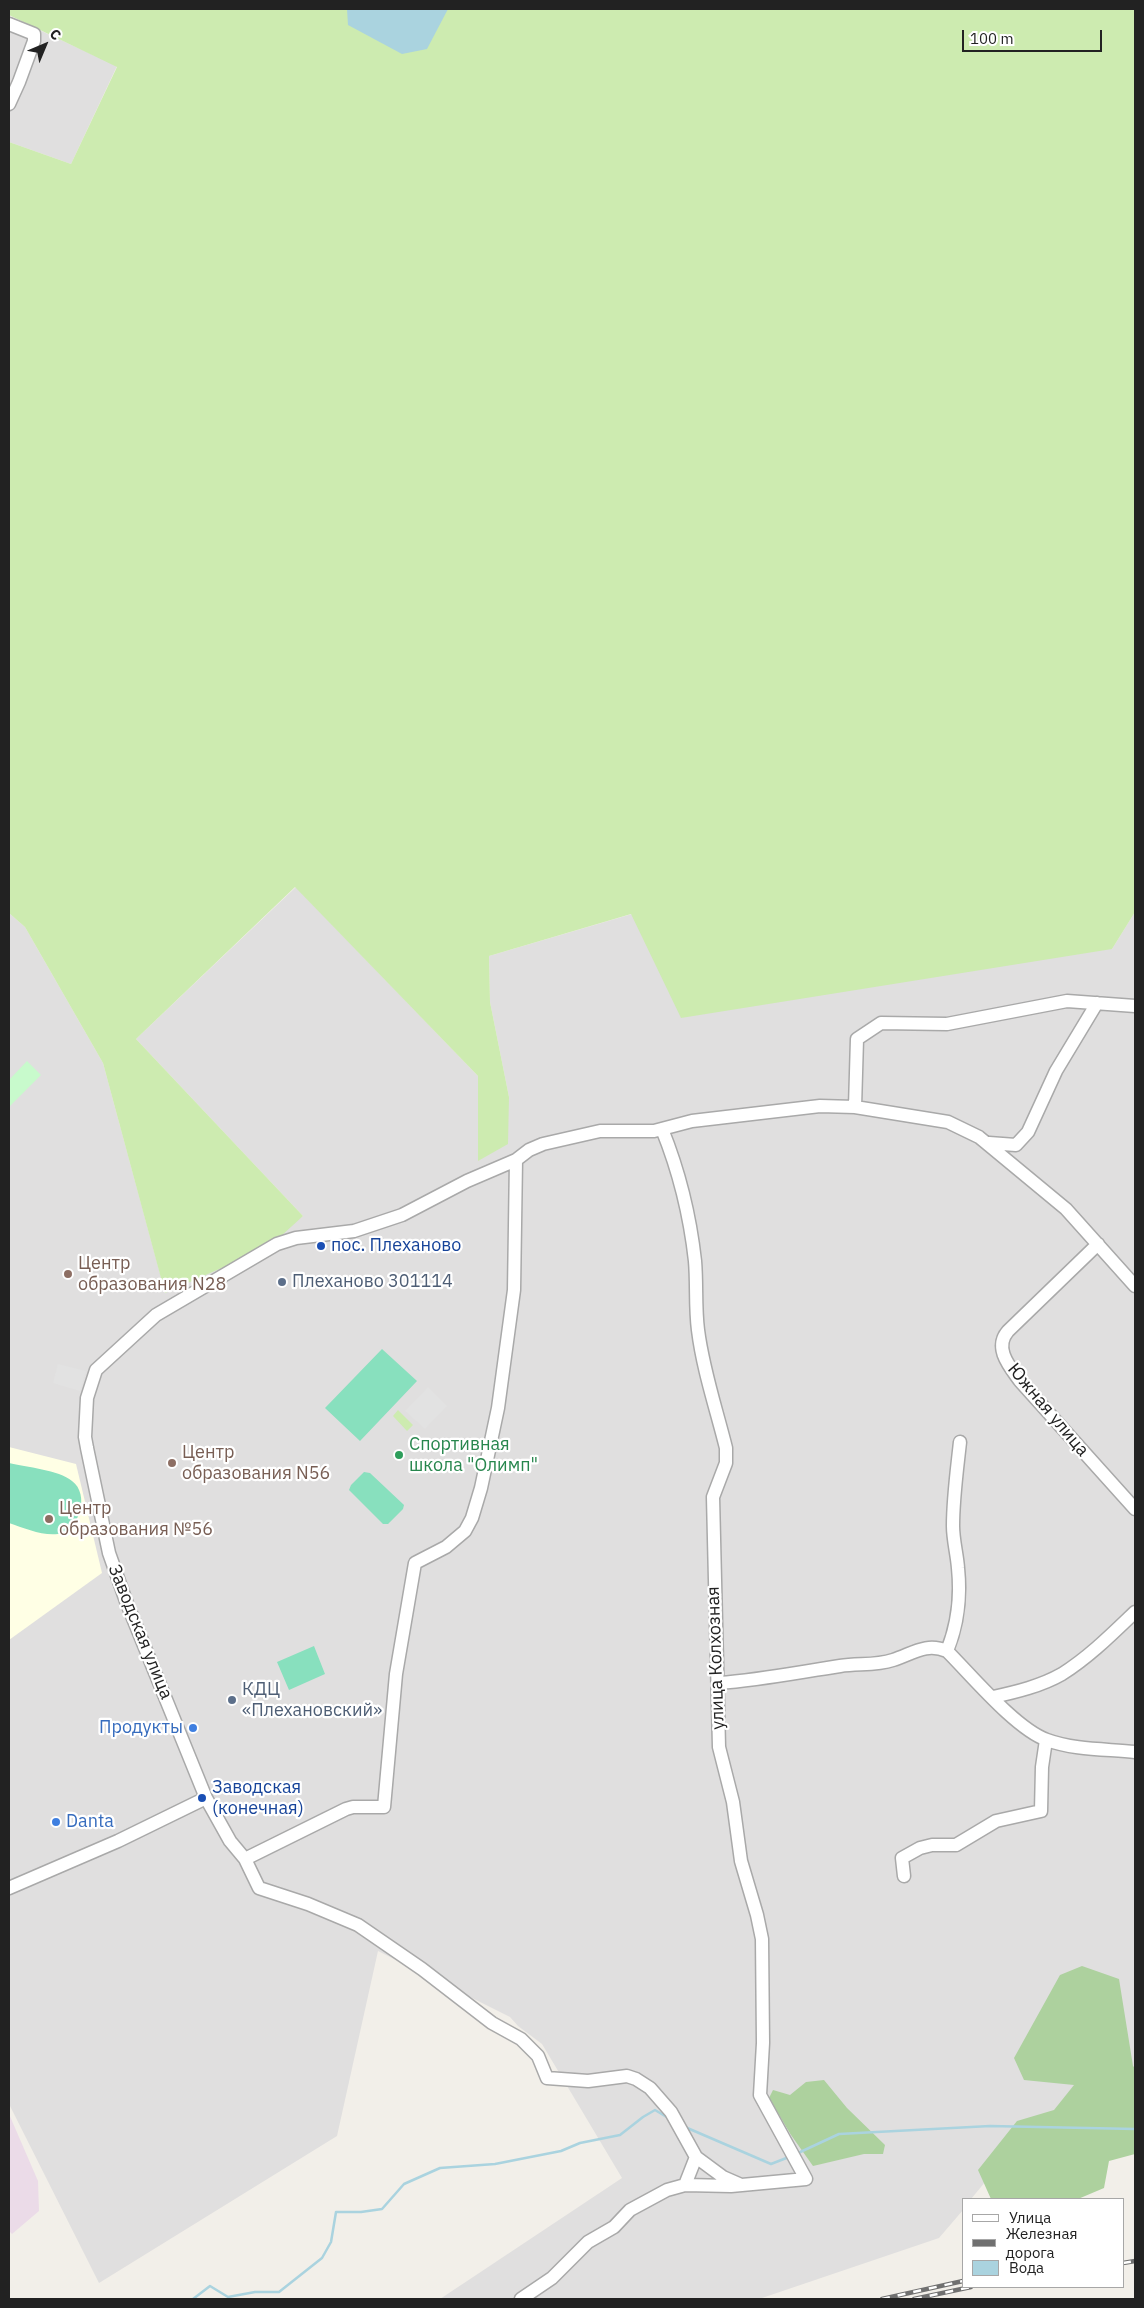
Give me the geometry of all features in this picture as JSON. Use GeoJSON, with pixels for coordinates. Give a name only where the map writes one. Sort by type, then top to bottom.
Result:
{"type":"FeatureCollection","features":[{"type":"Feature","properties":{"kind":"street"},"geometry":{"type":"LineString","coordinates":[[9,24],[34,34],[33,47],[29,59],[9,104]]}},
{"type":"Feature","properties":{"kind":"street"},"geometry":{"type":"LineString","coordinates":[[855,1107],[857,1039],[881,1023],[947,1024],[1067,1001],[1135,1006]]}},
{"type":"Feature","properties":{"kind":"street"},"geometry":{"type":"LineString","coordinates":[[983,1139],[1016,1145],[1028,1132],[1056,1071],[1097,1003]]}},
{"type":"Feature","properties":{"kind":"street","name":"Заводская улица"},"geometry":{"type":"LineString","coordinates":[[696,2157],[671,2112],[644,2084],[627,2076],[588,2081],[547,2078],[538,2056],[521,2039],[492,2023],[422,1969],[358,1925],[308,1904],[259,1888],[244,1859],[230,1841],[206,1798],[109,1553],[85,1437],[87,1398],[93,1375],[101,1364],[151,1319],[264,1250],[296,1238],[354,1231],[402,1214],[467,1181],[516,1160],[529,1150],[543,1144],[584,1133],[611,1130],[646,1131],[692,1121],[804,1107],[855,1107],[948,1122],[983,1139]]}},
{"type":"Feature","properties":{"kind":"street","name":"улица Колхозная"},"geometry":{"type":"LineString","coordinates":[[662,1129],[676,1165],[687,1210],[695,1262],[698,1329],[703,1359],[726,1448],[726,1463],[713,1497],[715,1639],[719,1683],[717,1716],[719,1747],[733,1802],[740,1861],[757,1915],[762,1939],[764,2043],[760,2095],[806,2179],[741,2184]]}},
{"type":"Feature","properties":{"kind":"street"},"geometry":{"type":"LineString","coordinates":[[983,1139],[1066,1209],[1135,1286]]}},
{"type":"Feature","properties":{"kind":"street"},"geometry":{"type":"LineString","coordinates":[[244,1859],[353,1807],[384,1807],[396,1674],[415,1563],[446,1547],[461,1535],[468,1526],[478,1503],[498,1408],[514,1290],[516,1160]]}},
{"type":"Feature","properties":{"kind":"street","name":"Южная улица"},"geometry":{"type":"LineString","coordinates":[[1098,1244],[1008,1331],[1003,1338],[1002,1349],[1006,1361],[1020,1381],[1135,1510]]}},
{"type":"Feature","properties":{"kind":"street"},"geometry":{"type":"LineString","coordinates":[[947,1651],[956,1626],[959,1601],[958,1568],[953,1525],[960,1442]]}},
{"type":"Feature","properties":{"kind":"street"},"geometry":{"type":"LineString","coordinates":[[993,1697],[1031,1687],[1062,1674],[1091,1653],[1135,1612]]}},
{"type":"Feature","properties":{"kind":"street"},"geometry":{"type":"LineString","coordinates":[[719,1683],[746,1681],[844,1665],[872,1665],[893,1660],[925,1647],[947,1651],[1020,1724],[1046,1740],[1061,1744],[1135,1752]]}},
{"type":"Feature","properties":{"kind":"street"},"geometry":{"type":"LineString","coordinates":[[904,1876],[902,1858],[910,1852],[932,1845],[956,1845],[996,1821],[1041,1810],[1042,1766],[1046,1740]]}},
{"type":"Feature","properties":{"kind":"street"},"geometry":{"type":"LineString","coordinates":[[9,1888],[126,1838],[206,1798]]}},
{"type":"Feature","properties":{"kind":"street"},"geometry":{"type":"LineString","coordinates":[[685,2185],[696,2157],[723,2177],[741,2184]]}},
{"type":"Feature","properties":{"kind":"street"},"geometry":{"type":"LineString","coordinates":[[521,2299],[552,2278],[588,2242],[614,2227],[630,2210],[658,2194],[685,2185],[741,2184]]}},
{"type":"Feature","properties":{"kind":"shaded area"},"geometry":{"type":"Polygon","coordinates":[[[9,16],[117,66],[71,164],[9,142],[9,16]]]}},
{"type":"Feature","properties":{"kind":"shaded area"},"geometry":{"type":"Polygon","coordinates":[[[296,887],[478,1076],[478,1161],[509,1097],[490,1002],[489,956],[632,914],[1112,949],[1135,912],[1135,2135],[1020,2140],[972,2198],[962,2198],[962,2211],[939,2238],[759,2299],[440,2299],[622,2178],[542,2044],[518,2026],[510,2017],[378,1951],[337,2136],[99,2283],[9,2104],[9,913],[25,927],[103,1063],[165,1292],[303,1216],[136,1039],[296,887]]]}},
{"type":"Feature","properties":{"kind":"shaded area"},"geometry":{"type":"Polygon","coordinates":[[[58,1364],[86,1371],[80,1391],[53,1383],[58,1364]]]}},
{"type":"Feature","properties":{"kind":"shaded area"},"geometry":{"type":"Polygon","coordinates":[[[428,1387],[447,1406],[425,1429],[405,1411],[428,1387]]]}},
{"type":"Feature","properties":{"kind":"shaded area","name":"Центр образования №56"},"geometry":{"type":"Polygon","coordinates":[[[9,1447],[76,1464],[102,1573],[9,1640],[9,1447]]]}},
{"type":"Feature","properties":{"kind":"shaded area"},"geometry":{"type":"Polygon","coordinates":[[[9,2114],[38,2181],[39,2211],[12,2234],[9,2231],[9,2114]]]}},
{"type":"Feature","properties":{"kind":"green space"},"geometry":{"type":"Polygon","coordinates":[[[9,9],[1135,9],[1135,912],[1112,949],[681,1018],[631,914],[489,956],[490,1002],[509,1097],[508,1144],[478,1161],[478,1076],[295,887],[136,1039],[303,1216],[269,1247],[165,1293],[103,1063],[25,927],[9,913],[9,142],[71,164],[117,67],[9,15],[9,9]]]}},
{"type":"Feature","properties":{"kind":"green space"},"geometry":{"type":"Polygon","coordinates":[[[27,1061],[41,1075],[10,1106],[9,1080],[27,1061]]]}},
{"type":"Feature","properties":{"kind":"green space"},"geometry":{"type":"Polygon","coordinates":[[[382,1349],[417,1381],[360,1441],[325,1408],[382,1349]]]}},
{"type":"Feature","properties":{"kind":"green space"},"geometry":{"type":"Polygon","coordinates":[[[398,1410],[413,1425],[407,1431],[393,1416],[398,1410]]]}},
{"type":"Feature","properties":{"kind":"green space"},"geometry":{"type":"Polygon","coordinates":[[[9,1463],[59,1474],[72,1481],[80,1494],[81,1502],[77,1519],[72,1526],[58,1534],[46,1534],[9,1523],[9,1463]]]}},
{"type":"Feature","properties":{"kind":"green space"},"geometry":{"type":"Polygon","coordinates":[[[364,1472],[370,1473],[404,1505],[403,1509],[388,1524],[383,1524],[349,1490],[351,1485],[364,1472]]]}},
{"type":"Feature","properties":{"kind":"green space"},"geometry":{"type":"Polygon","coordinates":[[[314,1646],[325,1674],[289,1690],[277,1662],[314,1646]]]}},
{"type":"Feature","properties":{"kind":"green space"},"geometry":{"type":"Polygon","coordinates":[[[1082,1966],[1119,1979],[1133,2066],[1135,2068],[1135,2154],[1109,2161],[1104,2188],[1080,2198],[991,2198],[978,2170],[1017,2121],[1054,2110],[1074,2085],[1024,2080],[1014,2058],[1060,1975],[1082,1966]]]}},
{"type":"Feature","properties":{"kind":"green space"},"geometry":{"type":"Polygon","coordinates":[[[824,2080],[847,2108],[885,2145],[883,2154],[864,2154],[813,2166],[791,2135],[769,2098],[773,2090],[790,2095],[806,2082],[824,2080]]]}},
{"type":"Feature","properties":{"kind":"water"},"geometry":{"type":"Polygon","coordinates":[[[347,9],[448,9],[427,49],[402,54],[348,25],[347,9]]]}},
{"type":"Feature","properties":{"kind":"waterway"},"geometry":{"type":"LineString","coordinates":[[193,2299],[210,2286],[228,2297],[255,2292],[279,2292],[322,2258],[331,2242],[336,2212],[361,2212],[382,2209],[404,2184],[440,2168],[495,2164],[561,2151],[580,2143],[620,2135],[655,2110],[670,2119]]}},
{"type":"Feature","properties":{"kind":"waterway"},"geometry":{"type":"LineString","coordinates":[[796,2154],[839,2134],[990,2126],[1135,2129]]}},
{"type":"Feature","properties":{"kind":"waterway"},"geometry":{"type":"LineString","coordinates":[[685,2127],[771,2164],[789,2157]]}},
{"type":"Feature","properties":{"kind":"railway"},"geometry":{"type":"LineString","coordinates":[[1124,2263],[1135,2261]]}},
{"type":"Feature","properties":{"kind":"railway"},"geometry":{"type":"LineString","coordinates":[[882,2299],[962,2281]]}},
{"type":"Feature","properties":{"kind":"railway"},"geometry":{"type":"LineString","coordinates":[[914,2299],[966,2288]]}},
{"type":"Feature","properties":{"kind":"place","name":"пос. Плеханово"},"geometry":{"type":"Point","coordinates":[321,1246]}},
{"type":"Feature","properties":{"kind":"place","name":"Центр образования N28"},"geometry":{"type":"Point","coordinates":[68,1274]}},
{"type":"Feature","properties":{"kind":"place","name":"Плеханово 301114"},"geometry":{"type":"Point","coordinates":[282,1282]}},
{"type":"Feature","properties":{"kind":"place","name":"Спортивная школа \"Олимп\""},"geometry":{"type":"Point","coordinates":[399,1455]}},
{"type":"Feature","properties":{"kind":"place","name":"Центр образования N56"},"geometry":{"type":"Point","coordinates":[172,1463]}},
{"type":"Feature","properties":{"kind":"place","name":"Центр образования №56"},"geometry":{"type":"Point","coordinates":[49,1519]}},
{"type":"Feature","properties":{"kind":"place","name":"КДЦ «Плехановский»"},"geometry":{"type":"Point","coordinates":[232,1700]}},
{"type":"Feature","properties":{"kind":"place","name":"Продукты"},"geometry":{"type":"Point","coordinates":[193,1728]}},
{"type":"Feature","properties":{"kind":"place","name":"Заводская (конечная)"},"geometry":{"type":"Point","coordinates":[202,1798]}},
{"type":"Feature","properties":{"kind":"place","name":"Danta"},"geometry":{"type":"Point","coordinates":[56,1822]}}]}
